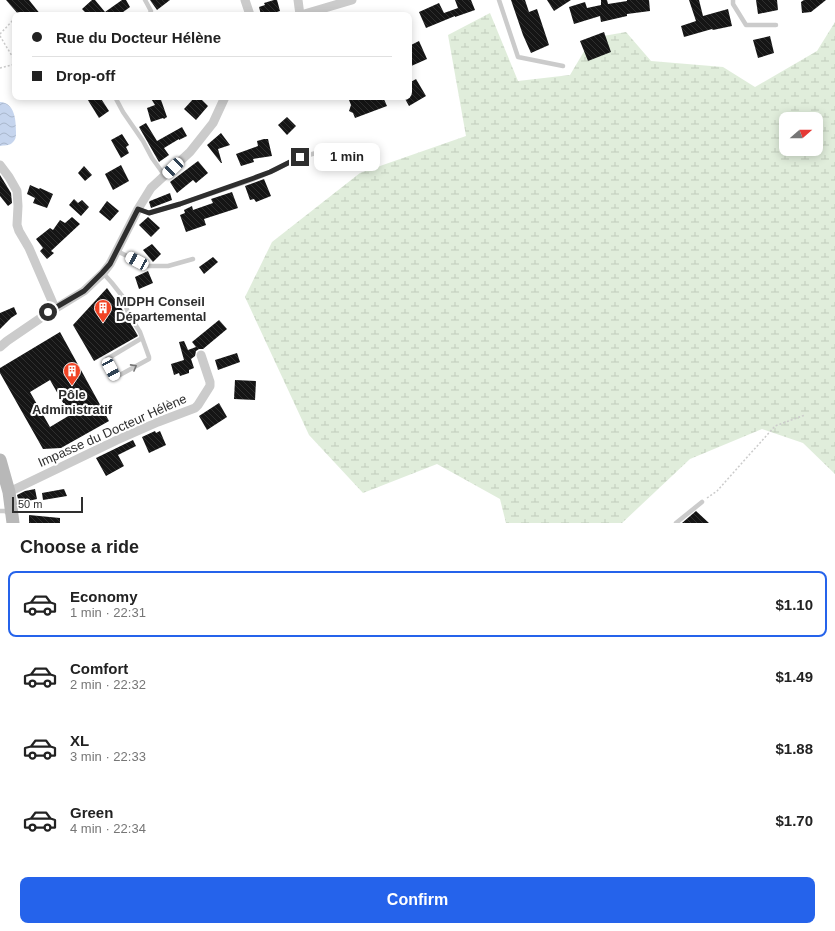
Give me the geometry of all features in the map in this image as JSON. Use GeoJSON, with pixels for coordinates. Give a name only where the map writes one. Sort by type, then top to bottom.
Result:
{"type":"FeatureCollection","features":[{"type":"Feature","properties":{"kind":"main road"},"geometry":{"type":"LineString","coordinates":[[0,460],[9,492],[13,519]]}},
{"type":"Feature","properties":{"kind":"street"},"geometry":{"type":"LineString","coordinates":[[245,0],[249,12]]}},
{"type":"Feature","properties":{"kind":"street"},"geometry":{"type":"LineString","coordinates":[[298,0],[300,12]]}},
{"type":"Feature","properties":{"kind":"street"},"geometry":{"type":"LineString","coordinates":[[310,12],[352,0]]}},
{"type":"Feature","properties":{"kind":"street"},"geometry":{"type":"LineString","coordinates":[[0,348],[55,308],[84,291],[102,273],[110,264],[138,209],[151,188],[190,152],[213,123],[222,100]]}},
{"type":"Feature","properties":{"kind":"street"},"geometry":{"type":"LineString","coordinates":[[0,165],[17,191],[17,224],[19,231],[29,248],[55,308]]}},
{"type":"Feature","properties":{"kind":"street","name":"Impasse du Docteur Hélène"},"geometry":{"type":"LineString","coordinates":[[9,492],[117,440],[197,407],[210,386],[202,355]]}},
{"type":"Feature","properties":{"kind":"lane"},"geometry":{"type":"LineString","coordinates":[[145,0],[150,12]]}},
{"type":"Feature","properties":{"kind":"lane"},"geometry":{"type":"LineString","coordinates":[[499,0],[518,57],[563,66]]}},
{"type":"Feature","properties":{"kind":"lane"},"geometry":{"type":"LineString","coordinates":[[732,0],[746,25],[776,24]]}},
{"type":"Feature","properties":{"kind":"lane"},"geometry":{"type":"LineString","coordinates":[[117,100],[152,158],[165,176]]}},
{"type":"Feature","properties":{"kind":"lane"},"geometry":{"type":"LineString","coordinates":[[138,209],[149,213],[180,204],[275,170],[297,158],[320,152]]}},
{"type":"Feature","properties":{"kind":"lane"},"geometry":{"type":"LineString","coordinates":[[117,251],[147,266],[168,266],[193,259]]}},
{"type":"Feature","properties":{"kind":"lane"},"geometry":{"type":"LineString","coordinates":[[102,273],[123,297],[128,313],[140,332],[149,357],[149,359],[118,376],[115,376],[107,362],[108,359],[142,338]]}},
{"type":"Feature","properties":{"kind":"lane"},"geometry":{"type":"LineString","coordinates":[[676,523],[702,502]]}},
{"type":"Feature","properties":{"kind":"lane"},"geometry":{"type":"LineString","coordinates":[[0,511],[5,511],[13,519]]}},
{"type":"Feature","properties":{"kind":"path"},"geometry":{"type":"LineString","coordinates":[[12,21],[0,35],[12,57]]}},
{"type":"Feature","properties":{"kind":"path"},"geometry":{"type":"LineString","coordinates":[[0,68],[12,63]]}},
{"type":"Feature","properties":{"kind":"path"},"geometry":{"type":"LineString","coordinates":[[702,502],[717,491],[776,426],[805,416]]}},
{"type":"Feature","properties":{"kind":"green space"},"geometry":{"type":"Polygon","coordinates":[[[490,13],[518,81],[570,75],[592,38],[626,32],[651,61],[723,67],[755,87],[817,51],[835,22],[835,474],[803,443],[762,429],[690,459],[622,523],[506,523],[500,499],[437,464],[363,493],[309,435],[245,297],[272,242],[360,173],[466,136],[448,35],[490,13]]]}},
{"type":"Feature","properties":{"kind":"water"},"geometry":{"type":"Polygon","coordinates":[[[0,102],[9,105],[14,113],[16,122],[16,136],[11,144],[0,146],[0,102]]]}},
{"type":"Feature","properties":{"kind":"building"},"geometry":{"type":"Polygon","coordinates":[[[6,0],[29,0],[39,12],[16,12],[6,0]]]}},
{"type":"Feature","properties":{"kind":"building"},"geometry":{"type":"Polygon","coordinates":[[[92,0],[95,0],[105,12],[85,12],[82,9],[92,0]]]}},
{"type":"Feature","properties":{"kind":"building"},"geometry":{"type":"Polygon","coordinates":[[[122,0],[126,0],[130,7],[123,12],[105,12],[122,0]]]}},
{"type":"Feature","properties":{"kind":"building"},"geometry":{"type":"Polygon","coordinates":[[[150,0],[170,0],[157,10],[150,0]]]}},
{"type":"Feature","properties":{"kind":"building"},"geometry":{"type":"Polygon","coordinates":[[[277,0],[280,11],[260,12],[259,7],[265,5],[264,3],[277,0]]]}},
{"type":"Feature","properties":{"kind":"building"},"geometry":{"type":"Polygon","coordinates":[[[455,0],[471,0],[475,10],[455,16],[426,28],[419,12],[439,3],[444,13],[458,8],[455,0]]]}},
{"type":"Feature","properties":{"kind":"building"},"geometry":{"type":"Polygon","coordinates":[[[511,0],[525,0],[529,12],[537,9],[549,45],[531,53],[511,0]]]}},
{"type":"Feature","properties":{"kind":"building"},"geometry":{"type":"Polygon","coordinates":[[[547,0],[571,0],[554,11],[547,0]]]}},
{"type":"Feature","properties":{"kind":"building"},"geometry":{"type":"Polygon","coordinates":[[[601,0],[607,0],[608,4],[627,0],[649,0],[650,11],[627,14],[627,16],[601,22],[600,16],[574,24],[569,7],[585,2],[587,8],[601,5],[601,0]]]}},
{"type":"Feature","properties":{"kind":"building"},"geometry":{"type":"Polygon","coordinates":[[[689,0],[699,0],[703,16],[728,9],[732,26],[712,29],[684,37],[681,26],[696,21],[689,0]]]}},
{"type":"Feature","properties":{"kind":"building"},"geometry":{"type":"Polygon","coordinates":[[[756,0],[777,0],[778,10],[758,14],[756,0]]]}},
{"type":"Feature","properties":{"kind":"building"},"geometry":{"type":"Polygon","coordinates":[[[804,0],[826,0],[811,12],[802,13],[801,2],[804,0]]]}},
{"type":"Feature","properties":{"kind":"building"},"geometry":{"type":"Polygon","coordinates":[[[604,32],[611,52],[588,61],[580,41],[604,32]]]}},
{"type":"Feature","properties":{"kind":"building"},"geometry":{"type":"Polygon","coordinates":[[[770,36],[774,53],[758,58],[753,40],[770,36]]]}},
{"type":"Feature","properties":{"kind":"building"},"geometry":{"type":"Polygon","coordinates":[[[419,41],[427,59],[412,66],[412,44],[419,41]]]}},
{"type":"Feature","properties":{"kind":"building"},"geometry":{"type":"Polygon","coordinates":[[[416,79],[426,96],[409,106],[406,100],[412,100],[412,81],[416,79]]]}},
{"type":"Feature","properties":{"kind":"building"},"geometry":{"type":"Polygon","coordinates":[[[88,100],[102,100],[109,111],[99,118],[88,100]]]}},
{"type":"Feature","properties":{"kind":"building"},"geometry":{"type":"Polygon","coordinates":[[[152,100],[161,100],[167,117],[151,122],[147,108],[155,105],[152,100]]]}},
{"type":"Feature","properties":{"kind":"building"},"geometry":{"type":"Polygon","coordinates":[[[192,100],[202,100],[208,106],[196,120],[184,109],[192,100]]]}},
{"type":"Feature","properties":{"kind":"building"},"geometry":{"type":"Polygon","coordinates":[[[349,100],[384,100],[387,106],[355,118],[353,113],[349,111],[351,105],[349,100]]]}},
{"type":"Feature","properties":{"kind":"building"},"geometry":{"type":"Polygon","coordinates":[[[287,117],[296,126],[287,135],[278,125],[287,117]]]}},
{"type":"Feature","properties":{"kind":"building"},"geometry":{"type":"Polygon","coordinates":[[[146,123],[157,141],[182,127],[187,136],[164,148],[169,155],[159,162],[139,127],[146,123]]]}},
{"type":"Feature","properties":{"kind":"building"},"geometry":{"type":"Polygon","coordinates":[[[221,133],[230,145],[218,149],[222,163],[207,145],[221,133]]]}},
{"type":"Feature","properties":{"kind":"building"},"geometry":{"type":"Polygon","coordinates":[[[122,134],[129,145],[126,147],[129,153],[121,158],[111,140],[122,134]]]}},
{"type":"Feature","properties":{"kind":"building"},"geometry":{"type":"Polygon","coordinates":[[[268,139],[272,156],[253,159],[254,162],[241,166],[236,154],[258,146],[257,141],[268,139]]]}},
{"type":"Feature","properties":{"kind":"building"},"geometry":{"type":"Polygon","coordinates":[[[198,161],[208,173],[196,183],[193,180],[177,193],[170,182],[198,161]]]}},
{"type":"Feature","properties":{"kind":"building"},"geometry":{"type":"Polygon","coordinates":[[[121,165],[129,181],[113,190],[105,174],[121,165]]]}},
{"type":"Feature","properties":{"kind":"building"},"geometry":{"type":"Polygon","coordinates":[[[84,166],[92,175],[85,181],[78,173],[84,166]]]}},
{"type":"Feature","properties":{"kind":"building"},"geometry":{"type":"Polygon","coordinates":[[[0,175],[11,193],[12,203],[8,206],[0,196],[0,175]]]}},
{"type":"Feature","properties":{"kind":"building"},"geometry":{"type":"Polygon","coordinates":[[[264,179],[271,196],[256,202],[254,199],[250,200],[245,186],[264,179]]]}},
{"type":"Feature","properties":{"kind":"building"},"geometry":{"type":"Polygon","coordinates":[[[30,185],[53,194],[47,208],[33,203],[35,198],[27,194],[30,185]]]}},
{"type":"Feature","properties":{"kind":"building"},"geometry":{"type":"Polygon","coordinates":[[[232,192],[238,208],[204,219],[206,225],[186,232],[180,215],[185,213],[184,210],[192,206],[193,210],[213,203],[211,199],[232,192]]]}},
{"type":"Feature","properties":{"kind":"building"},"geometry":{"type":"Polygon","coordinates":[[[170,193],[172,200],[151,208],[150,201],[170,193]]]}},
{"type":"Feature","properties":{"kind":"building"},"geometry":{"type":"Polygon","coordinates":[[[74,199],[78,203],[82,200],[89,207],[81,216],[69,205],[74,199]]]}},
{"type":"Feature","properties":{"kind":"building"},"geometry":{"type":"Polygon","coordinates":[[[107,201],[119,211],[110,221],[99,212],[107,201]]]}},
{"type":"Feature","properties":{"kind":"building"},"geometry":{"type":"Polygon","coordinates":[[[72,217],[80,224],[51,251],[54,253],[47,259],[40,251],[43,248],[36,239],[50,228],[53,230],[60,220],[65,223],[72,217]]]}},
{"type":"Feature","properties":{"kind":"building"},"geometry":{"type":"Polygon","coordinates":[[[148,217],[160,228],[151,237],[139,225],[148,217]]]}},
{"type":"Feature","properties":{"kind":"building"},"geometry":{"type":"Polygon","coordinates":[[[152,244],[161,254],[153,262],[143,250],[152,244]]]}},
{"type":"Feature","properties":{"kind":"building"},"geometry":{"type":"Polygon","coordinates":[[[213,257],[218,262],[204,274],[199,267],[213,257]]]}},
{"type":"Feature","properties":{"kind":"building"},"geometry":{"type":"Polygon","coordinates":[[[148,271],[153,283],[139,289],[135,277],[148,271]]]}},
{"type":"Feature","properties":{"kind":"building","name":"MDPH Conseil Départemental"},"geometry":{"type":"Polygon","coordinates":[[[107,288],[124,312],[138,336],[94,361],[73,325],[107,288]]]}},
{"type":"Feature","properties":{"kind":"building"},"geometry":{"type":"Polygon","coordinates":[[[14,307],[17,314],[0,329],[0,313],[14,307]]]}},
{"type":"Feature","properties":{"kind":"building"},"geometry":{"type":"Polygon","coordinates":[[[219,320],[227,329],[203,349],[196,351],[195,356],[191,359],[194,368],[189,370],[189,373],[180,376],[179,373],[174,375],[171,364],[184,360],[179,342],[184,341],[188,350],[196,347],[192,342],[219,320]]]}},
{"type":"Feature","properties":{"kind":"building","name":"Pôle Administratif"},"geometry":{"type":"Polygon","coordinates":[[[60,332],[109,421],[61,448],[43,449],[0,373],[0,368],[60,332]],[[50,380],[30,392],[50,427],[70,415],[50,380]]]}},
{"type":"Feature","properties":{"kind":"building"},"geometry":{"type":"Polygon","coordinates":[[[237,353],[240,362],[218,370],[215,360],[237,353]]]}},
{"type":"Feature","properties":{"kind":"building"},"geometry":{"type":"Polygon","coordinates":[[[235,380],[256,381],[255,400],[234,399],[235,380]]]}},
{"type":"Feature","properties":{"kind":"building"},"geometry":{"type":"Polygon","coordinates":[[[219,403],[227,417],[207,430],[199,416],[219,403]]]}},
{"type":"Feature","properties":{"kind":"building"},"geometry":{"type":"Polygon","coordinates":[[[155,431],[156,433],[160,431],[166,445],[149,453],[142,437],[155,431]]]}},
{"type":"Feature","properties":{"kind":"building"},"geometry":{"type":"Polygon","coordinates":[[[133,440],[136,446],[118,455],[124,466],[106,476],[96,458],[133,440]]]}},
{"type":"Feature","properties":{"kind":"building"},"geometry":{"type":"Polygon","coordinates":[[[35,489],[37,499],[19,503],[17,495],[25,491],[35,489]]]}},
{"type":"Feature","properties":{"kind":"building"},"geometry":{"type":"Polygon","coordinates":[[[64,489],[67,496],[43,500],[42,493],[64,489]]]}},
{"type":"Feature","properties":{"kind":"building"},"geometry":{"type":"Polygon","coordinates":[[[696,511],[709,523],[682,523],[696,511]]]}},
{"type":"Feature","properties":{"kind":"building"},"geometry":{"type":"Polygon","coordinates":[[[29,515],[60,518],[60,523],[29,523],[29,515]]]}},
{"type":"Feature","properties":{"kind":"place","name":"MDPH Conseil Départemental"},"geometry":{"type":"Point","coordinates":[103,323]}},
{"type":"Feature","properties":{"kind":"place","name":"Pôle Administratif"},"geometry":{"type":"Point","coordinates":[72,386]}},
{"type":"Feature","properties":{"kind":"route"},"geometry":{"type":"LineString","coordinates":[[48,312],[84,291],[110,264],[138,209],[149,213],[180,204],[270,172],[300,157]]}}]}
